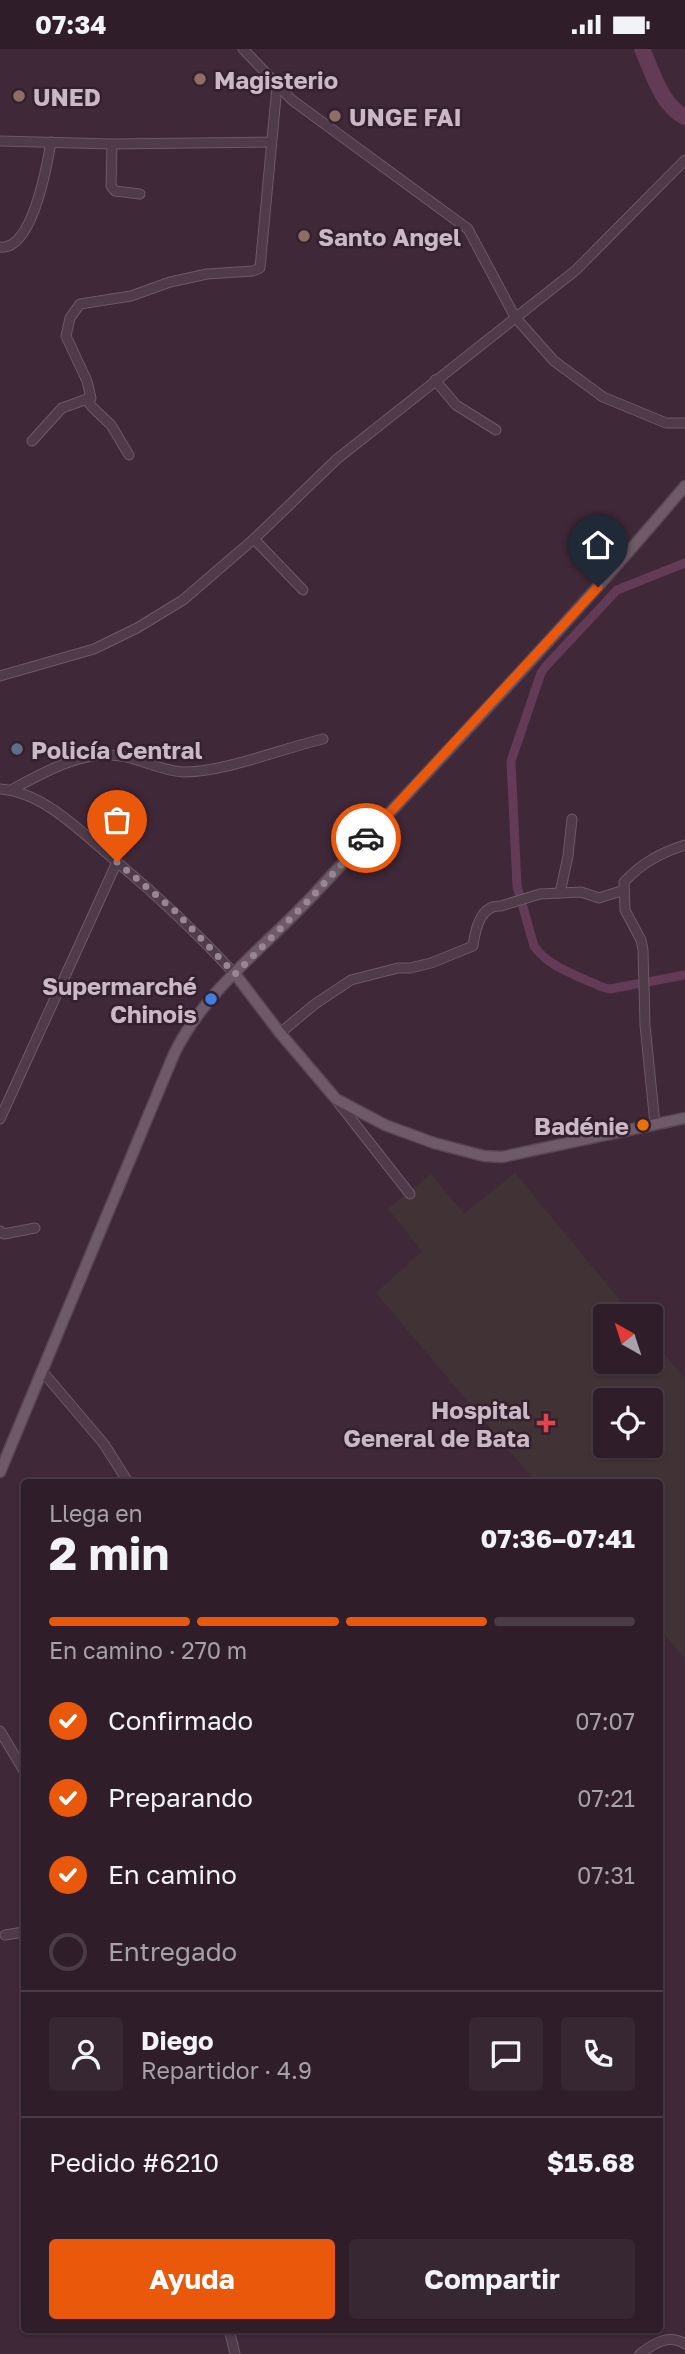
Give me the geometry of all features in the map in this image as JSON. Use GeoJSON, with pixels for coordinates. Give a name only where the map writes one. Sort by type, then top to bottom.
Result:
{"type":"FeatureCollection","features":[{"type":"Feature","properties":{"kind":"main road"},"geometry":{"type":"LineString","coordinates":[[0,1472],[179,1043],[208,1001],[308,901],[530,661],[685,486]]}},
{"type":"Feature","properties":{"kind":"main road"},"geometry":{"type":"LineString","coordinates":[[235,974],[336,1099],[398,1130],[434,1143],[484,1156],[519,1155],[685,1118]]}},
{"type":"Feature","properties":{"kind":"street"},"geometry":{"type":"LineString","coordinates":[[243,49],[295,103],[468,229],[515,317],[554,361],[603,397],[666,423],[685,423]]}},
{"type":"Feature","properties":{"kind":"street"},"geometry":{"type":"LineString","coordinates":[[129,455],[111,425],[90,406],[87,381],[66,336],[70,318],[80,304],[131,296],[170,282],[207,274],[253,271],[260,268],[277,86]]}},
{"type":"Feature","properties":{"kind":"street"},"geometry":{"type":"LineString","coordinates":[[274,112],[295,103]]}},
{"type":"Feature","properties":{"kind":"street"},"geometry":{"type":"LineString","coordinates":[[0,141],[113,144],[271,142]]}},
{"type":"Feature","properties":{"kind":"street"},"geometry":{"type":"LineString","coordinates":[[0,247],[13,245],[30,219],[45,175],[51,142]]}},
{"type":"Feature","properties":{"kind":"street"},"geometry":{"type":"LineString","coordinates":[[113,144],[111,186],[115,191],[140,194]]}},
{"type":"Feature","properties":{"kind":"street"},"geometry":{"type":"LineString","coordinates":[[0,675],[94,649],[137,628],[183,600],[254,539],[337,459],[576,270],[685,160]]}},
{"type":"Feature","properties":{"kind":"street"},"geometry":{"type":"LineString","coordinates":[[435,380],[456,405],[496,430]]}},
{"type":"Feature","properties":{"kind":"street"},"geometry":{"type":"LineString","coordinates":[[32,441],[62,408],[91,398]]}},
{"type":"Feature","properties":{"kind":"street"},"geometry":{"type":"LineString","coordinates":[[254,539],[303,590]]}},
{"type":"Feature","properties":{"kind":"street"},"geometry":{"type":"LineString","coordinates":[[11,790],[74,760],[89,756],[110,754],[184,772],[226,765],[323,739]]}},
{"type":"Feature","properties":{"kind":"street"},"geometry":{"type":"LineString","coordinates":[[0,789],[28,796],[64,817],[175,911],[235,974]]}},
{"type":"Feature","properties":{"kind":"street"},"geometry":{"type":"LineString","coordinates":[[560,893],[572,819]]}},
{"type":"Feature","properties":{"kind":"street"},"geometry":{"type":"LineString","coordinates":[[655,1124],[646,1048],[641,940],[625,910],[624,882],[658,854],[685,845]]}},
{"type":"Feature","properties":{"kind":"street"},"geometry":{"type":"LineString","coordinates":[[0,1119],[117,862]]}},
{"type":"Feature","properties":{"kind":"street"},"geometry":{"type":"LineString","coordinates":[[280,1033],[315,1004],[351,980],[431,963],[473,946],[475,929],[486,910],[496,905],[525,900],[532,895],[581,893],[599,898],[624,890]]}},
{"type":"Feature","properties":{"kind":"street"},"geometry":{"type":"LineString","coordinates":[[336,1099],[410,1194]]}},
{"type":"Feature","properties":{"kind":"street"},"geometry":{"type":"LineString","coordinates":[[0,1231],[4,1234],[35,1228]]}},
{"type":"Feature","properties":{"kind":"street"},"geometry":{"type":"LineString","coordinates":[[42,1371],[104,1444],[126,1479]]}},
{"type":"Feature","properties":{"kind":"street"},"geometry":{"type":"LineString","coordinates":[[0,1731],[21,1766]]}},
{"type":"Feature","properties":{"kind":"street"},"geometry":{"type":"LineString","coordinates":[[5,1935],[21,1932]]}},
{"type":"Feature","properties":{"kind":"street"},"geometry":{"type":"LineString","coordinates":[[230,2333],[235,2354]]}},
{"type":"Feature","properties":{"kind":"street"},"geometry":{"type":"LineString","coordinates":[[640,2354],[660,2340],[679,2340],[685,2343]]}},
{"type":"Feature","properties":{"kind":"shaded area","name":"Hospital General de Bata"},"geometry":{"type":"Polygon","coordinates":[[[515,1173],[623,1304],[593,1304],[593,1374],[663,1374],[663,1352],[685,1379],[685,1659],[663,1633],[663,1479],[533,1479],[376,1293],[422,1251],[388,1209],[431,1174],[464,1214],[515,1173]]]}},
{"type":"Feature","properties":{"kind":"waterway"},"geometry":{"type":"LineString","coordinates":[[642,49],[664,97],[685,117]]}},
{"type":"Feature","properties":{"kind":"waterway"},"geometry":{"type":"LineString","coordinates":[[685,563],[617,590],[546,666],[541,673],[511,761],[517,886],[534,946],[540,954],[556,966],[610,989],[685,975]]}},
{"type":"Feature","properties":{"kind":"way so far"},"geometry":{"type":"LineString","coordinates":[[117,862],[175,911],[235,974],[366,838]]}},
{"type":"Feature","properties":{"kind":"place","name":"Magisterio"},"geometry":{"type":"Point","coordinates":[200,79]}},
{"type":"Feature","properties":{"kind":"place","name":"UNED"},"geometry":{"type":"Point","coordinates":[19,96]}},
{"type":"Feature","properties":{"kind":"place","name":"UNGE FAI"},"geometry":{"type":"Point","coordinates":[335,116]}},
{"type":"Feature","properties":{"kind":"place","name":"Santo Angel"},"geometry":{"type":"Point","coordinates":[304,236]}},
{"type":"Feature","properties":{"kind":"place","name":"Policía Central"},"geometry":{"type":"Point","coordinates":[17,749]}},
{"type":"Feature","properties":{"kind":"place","name":"Supermarché Chinois"},"geometry":{"type":"Point","coordinates":[211,999]}},
{"type":"Feature","properties":{"kind":"place","name":"Badénie"},"geometry":{"type":"Point","coordinates":[643,1125]}},
{"type":"Feature","properties":{"kind":"place","name":"Hospital General de Bata"},"geometry":{"type":"Point","coordinates":[546,1423]}},
{"type":"Feature","properties":{"kind":"route"},"geometry":{"type":"LineString","coordinates":[[366,838],[598,587]]}}]}
